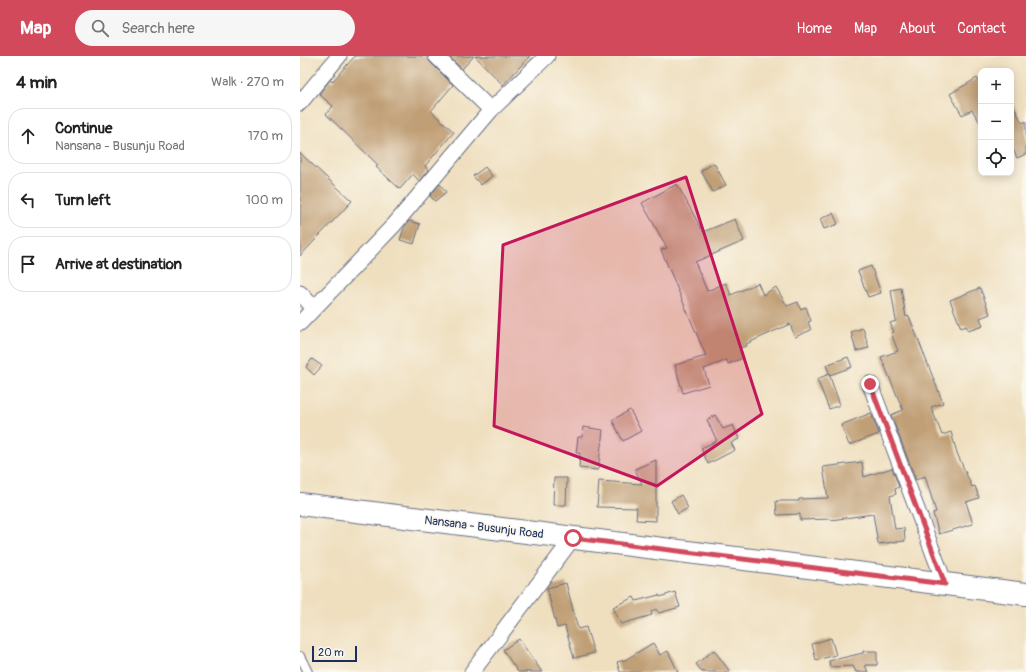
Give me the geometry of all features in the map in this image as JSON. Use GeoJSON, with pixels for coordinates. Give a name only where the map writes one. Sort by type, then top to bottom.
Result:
{"type":"FeatureCollection","features":[{"type":"Feature","properties":{"kind":"main road","name":"Nansana - Busunju Road"},"geometry":{"type":"LineString","coordinates":[[300,504],[1026,594]]}},
{"type":"Feature","properties":{"kind":"street"},"geometry":{"type":"LineString","coordinates":[[300,103],[339,56]]}},
{"type":"Feature","properties":{"kind":"street"},"geometry":{"type":"LineString","coordinates":[[436,56],[491,110]]}},
{"type":"Feature","properties":{"kind":"street"},"geometry":{"type":"LineString","coordinates":[[300,323],[394,225],[491,110],[547,56]]}},
{"type":"Feature","properties":{"kind":"street"},"geometry":{"type":"LineString","coordinates":[[300,293],[314,308]]}},
{"type":"Feature","properties":{"kind":"street"},"geometry":{"type":"LineString","coordinates":[[870,384],[945,584]]}},
{"type":"Feature","properties":{"kind":"street"},"geometry":{"type":"LineString","coordinates":[[472,672],[573,538]]}},
{"type":"Feature","properties":{"kind":"lane"},"geometry":{"type":"LineString","coordinates":[[300,656],[308,672]]}},
{"type":"Feature","properties":{"kind":"highlighted area"},"geometry":{"type":"Polygon","coordinates":[[[686,177],[762,414],[657,486],[494,426],[503,245],[686,177]]]}},
{"type":"Feature","properties":{"kind":"building"},"geometry":{"type":"Polygon","coordinates":[[[355,56],[427,56],[430,62],[453,85],[431,111],[454,132],[425,166],[428,170],[419,181],[413,174],[400,189],[376,167],[378,165],[326,114],[333,106],[319,94],[330,80],[332,82],[355,56]]]}},
{"type":"Feature","properties":{"kind":"building"},"geometry":{"type":"Polygon","coordinates":[[[449,56],[474,56],[462,69],[449,56]]]}},
{"type":"Feature","properties":{"kind":"building"},"geometry":{"type":"Polygon","coordinates":[[[475,56],[530,56],[503,85],[475,56]]]}},
{"type":"Feature","properties":{"kind":"building"},"geometry":{"type":"Polygon","coordinates":[[[977,78],[978,119],[972,110],[962,115],[950,94],[977,78]]]}},
{"type":"Feature","properties":{"kind":"building"},"geometry":{"type":"Polygon","coordinates":[[[1014,107],[1022,123],[1026,121],[1026,154],[1017,158],[1014,152],[1014,107]]]}},
{"type":"Feature","properties":{"kind":"building"},"geometry":{"type":"Polygon","coordinates":[[[300,153],[352,201],[300,256],[300,153]]]}},
{"type":"Feature","properties":{"kind":"building"},"geometry":{"type":"Polygon","coordinates":[[[714,163],[726,185],[713,192],[701,171],[714,163]]]}},
{"type":"Feature","properties":{"kind":"building"},"geometry":{"type":"Polygon","coordinates":[[[485,167],[492,176],[481,185],[473,176],[485,167]]]}},
{"type":"Feature","properties":{"kind":"building"},"geometry":{"type":"Polygon","coordinates":[[[440,184],[446,192],[435,201],[430,196],[440,184]]]}},
{"type":"Feature","properties":{"kind":"building"},"geometry":{"type":"Polygon","coordinates":[[[677,184],[703,232],[735,219],[744,241],[695,262],[707,291],[726,283],[731,295],[758,283],[763,295],[776,287],[787,306],[798,302],[800,309],[806,307],[811,321],[808,322],[811,330],[795,337],[790,324],[746,344],[747,346],[739,348],[743,358],[728,364],[727,360],[704,369],[709,385],[683,393],[675,365],[706,356],[661,250],[667,248],[642,203],[677,184]]]}},
{"type":"Feature","properties":{"kind":"building"},"geometry":{"type":"Polygon","coordinates":[[[833,213],[838,224],[824,229],[820,219],[833,213]]]}},
{"type":"Feature","properties":{"kind":"building"},"geometry":{"type":"Polygon","coordinates":[[[409,221],[420,224],[414,244],[400,240],[404,228],[409,221]]]}},
{"type":"Feature","properties":{"kind":"building"},"geometry":{"type":"Polygon","coordinates":[[[871,266],[881,293],[868,297],[858,271],[871,266]]]}},
{"type":"Feature","properties":{"kind":"building"},"geometry":{"type":"Polygon","coordinates":[[[901,288],[906,317],[909,316],[943,403],[931,407],[942,435],[951,432],[957,453],[972,487],[975,486],[979,498],[966,502],[973,524],[939,534],[933,513],[936,512],[925,476],[916,480],[891,415],[903,410],[881,357],[898,351],[891,333],[894,332],[890,323],[896,321],[891,290],[901,288]]]}},
{"type":"Feature","properties":{"kind":"building"},"geometry":{"type":"Polygon","coordinates":[[[980,288],[990,314],[980,318],[983,326],[968,331],[966,326],[961,328],[950,300],[980,288]]]}},
{"type":"Feature","properties":{"kind":"building"},"geometry":{"type":"Polygon","coordinates":[[[863,328],[869,348],[856,351],[851,332],[863,328]]]}},
{"type":"Feature","properties":{"kind":"building"},"geometry":{"type":"Polygon","coordinates":[[[848,357],[852,367],[830,375],[826,365],[848,357]]]}},
{"type":"Feature","properties":{"kind":"building"},"geometry":{"type":"Polygon","coordinates":[[[312,359],[322,366],[314,375],[306,367],[312,359]]]}},
{"type":"Feature","properties":{"kind":"building"},"geometry":{"type":"Polygon","coordinates":[[[829,374],[840,405],[829,409],[817,379],[829,374]]]}},
{"type":"Feature","properties":{"kind":"building"},"geometry":{"type":"Polygon","coordinates":[[[630,410],[641,431],[623,441],[612,420],[630,410]]]}},
{"type":"Feature","properties":{"kind":"building"},"geometry":{"type":"Polygon","coordinates":[[[871,413],[879,434],[849,445],[841,425],[871,413]]]}},
{"type":"Feature","properties":{"kind":"building"},"geometry":{"type":"Polygon","coordinates":[[[715,415],[723,429],[733,425],[739,439],[731,443],[735,450],[708,464],[701,448],[717,441],[707,420],[715,415]]]}},
{"type":"Feature","properties":{"kind":"building"},"geometry":{"type":"Polygon","coordinates":[[[583,427],[603,430],[598,470],[579,468],[580,453],[576,453],[578,437],[582,437],[583,427]]]}},
{"type":"Feature","properties":{"kind":"building"},"geometry":{"type":"Polygon","coordinates":[[[656,460],[656,521],[636,520],[637,508],[597,507],[599,481],[642,484],[635,469],[656,460]]]}},
{"type":"Feature","properties":{"kind":"building"},"geometry":{"type":"Polygon","coordinates":[[[862,462],[864,477],[892,468],[899,487],[895,489],[896,494],[890,496],[895,529],[904,528],[905,541],[878,544],[873,514],[831,520],[800,520],[800,514],[777,515],[776,501],[799,501],[799,499],[828,498],[823,467],[862,462]]]}},
{"type":"Feature","properties":{"kind":"building"},"geometry":{"type":"Polygon","coordinates":[[[554,478],[567,478],[566,505],[553,505],[554,478]]]}},
{"type":"Feature","properties":{"kind":"building"},"geometry":{"type":"Polygon","coordinates":[[[681,495],[688,508],[678,514],[671,501],[681,495]]]}},
{"type":"Feature","properties":{"kind":"building"},"geometry":{"type":"Polygon","coordinates":[[[566,583],[578,629],[586,627],[594,653],[574,658],[565,626],[557,628],[547,588],[566,583]]]}},
{"type":"Feature","properties":{"kind":"building"},"geometry":{"type":"Polygon","coordinates":[[[675,592],[680,607],[659,613],[656,609],[651,612],[652,615],[621,624],[613,607],[634,597],[636,601],[659,595],[660,597],[675,592]]]}},
{"type":"Feature","properties":{"kind":"building"},"geometry":{"type":"Polygon","coordinates":[[[831,638],[836,655],[816,660],[812,644],[831,638]]]}},
{"type":"Feature","properties":{"kind":"building"},"geometry":{"type":"Polygon","coordinates":[[[519,639],[542,672],[518,672],[503,650],[519,639]]]}},
{"type":"Feature","properties":{"kind":"building"},"geometry":{"type":"Polygon","coordinates":[[[653,643],[660,655],[668,651],[678,672],[620,672],[617,662],[625,660],[653,643]]]}},
{"type":"Feature","properties":{"kind":"building"},"geometry":{"type":"Polygon","coordinates":[[[714,650],[730,672],[702,672],[696,664],[714,650]]]}},
{"type":"Feature","properties":{"kind":"building"},"geometry":{"type":"Polygon","coordinates":[[[863,651],[877,651],[877,665],[865,665],[868,672],[856,672],[853,666],[830,667],[829,661],[863,653],[863,651]]]}},
{"type":"Feature","properties":{"kind":"route"},"geometry":{"type":"LineString","coordinates":[[573,538],[945,584],[870,384]]}}]}
